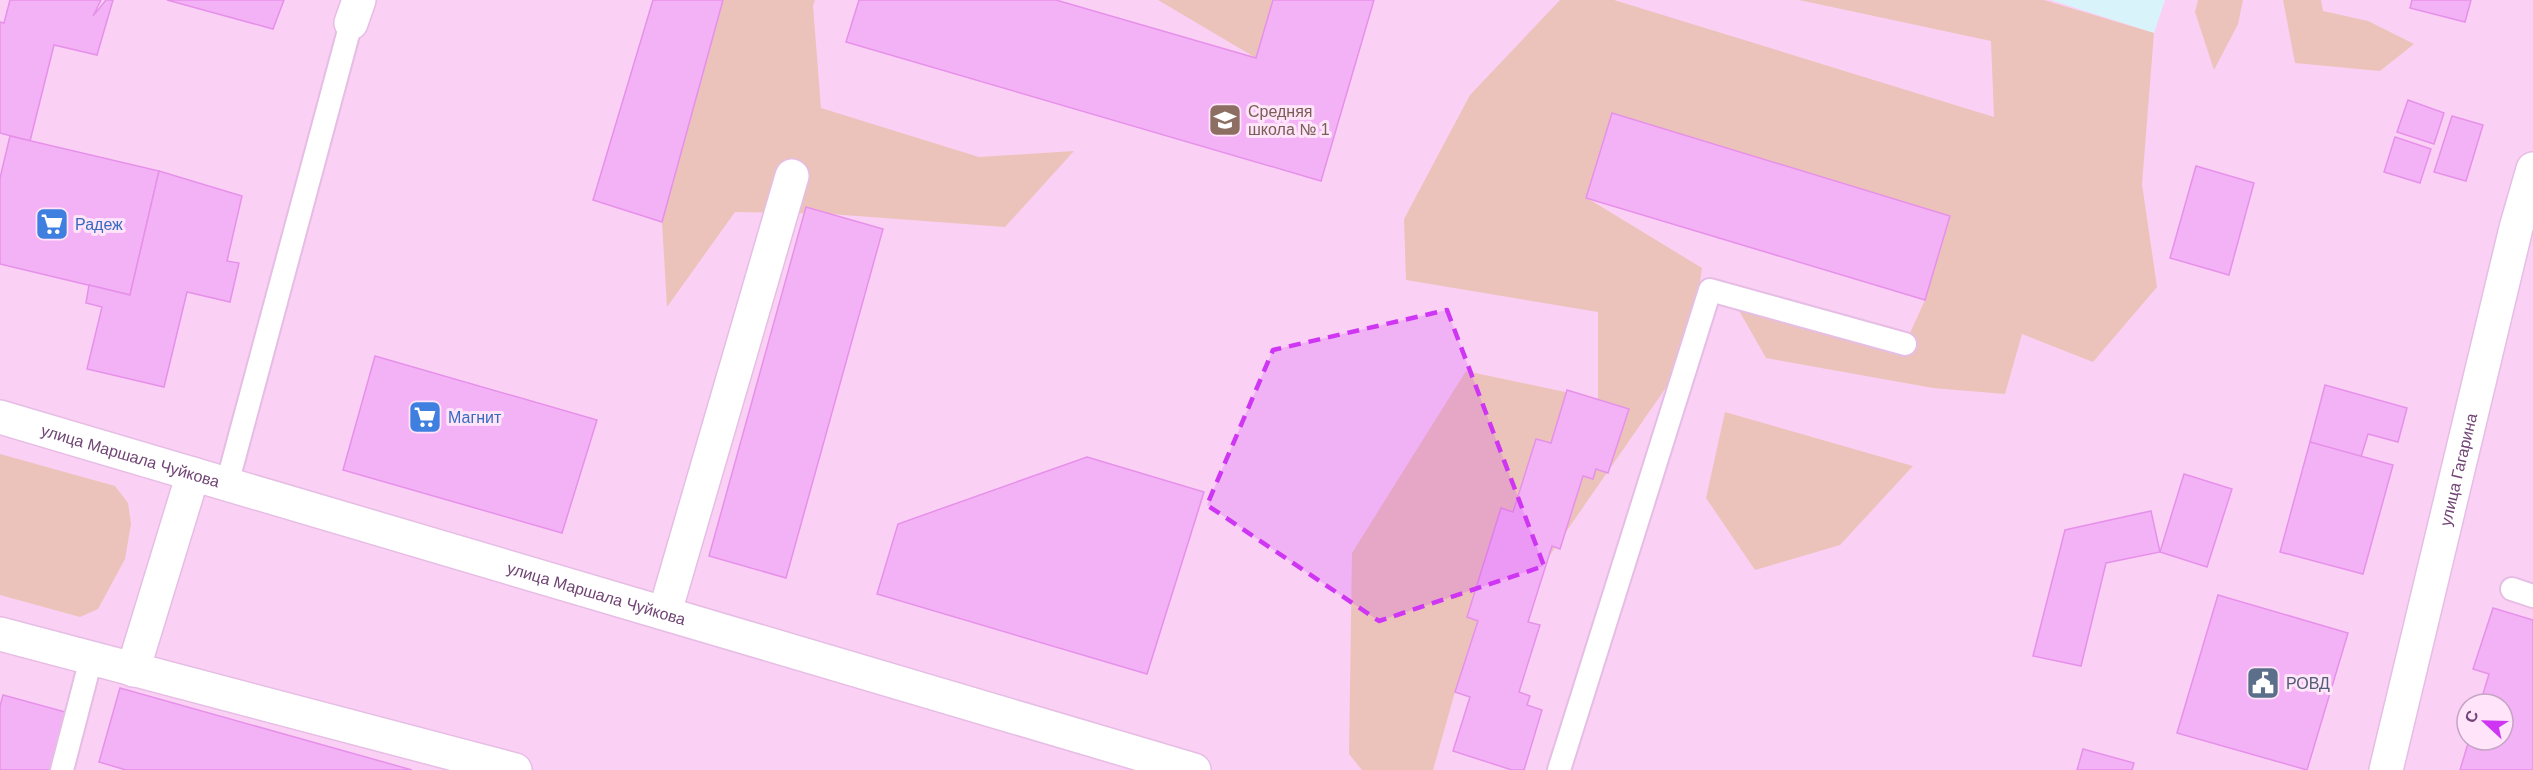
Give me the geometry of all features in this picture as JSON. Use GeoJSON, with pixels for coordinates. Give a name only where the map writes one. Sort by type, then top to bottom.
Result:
{"type":"FeatureCollection","features":[{"type":"Feature","properties":{"kind":"street","name":"улица Гагарина"},"geometry":{"type":"LineString","coordinates":[[2386,770],[2514,239],[2533,169]]}},
{"type":"Feature","properties":{"kind":"street"},"geometry":{"type":"LineString","coordinates":[[665,612],[792,176]]}},
{"type":"Feature","properties":{"kind":"street","name":"улица Маршала Чуйкова"},"geometry":{"type":"LineString","coordinates":[[0,417],[1194,770]]}},
{"type":"Feature","properties":{"kind":"street"},"geometry":{"type":"LineString","coordinates":[[133,670],[193,474]]}},
{"type":"Feature","properties":{"kind":"street"},"geometry":{"type":"LineString","coordinates":[[0,634],[515,770]]}},
{"type":"Feature","properties":{"kind":"lane"},"geometry":{"type":"LineString","coordinates":[[227,484],[355,12]]}},
{"type":"Feature","properties":{"kind":"lane"},"geometry":{"type":"LineString","coordinates":[[1559,770],[1710,290],[1905,344]]}},
{"type":"Feature","properties":{"kind":"lane"},"geometry":{"type":"LineString","coordinates":[[62,770],[91,659]]}},
{"type":"Feature","properties":{"kind":"highlighted area"},"geometry":{"type":"Polygon","coordinates":[[[1447,310],[1544,566],[1379,621],[1207,505],[1273,350],[1447,310]]]}},
{"type":"Feature","properties":{"kind":"shaded area"},"geometry":{"type":"Polygon","coordinates":[[[0,0],[2533,0],[2533,770],[0,770],[0,0]]]}},
{"type":"Feature","properties":{"kind":"shaded area"},"geometry":{"type":"Polygon","coordinates":[[[723,0],[815,0],[813,6],[821,108],[979,157],[1074,151],[1005,227],[830,214],[735,212],[667,307],[662,222],[723,0]]]}},
{"type":"Feature","properties":{"kind":"shaded area"},"geometry":{"type":"Polygon","coordinates":[[[1158,0],[1273,0],[1256,58],[1158,0]]]}},
{"type":"Feature","properties":{"kind":"shaded area"},"geometry":{"type":"Polygon","coordinates":[[[1560,0],[1614,0],[1994,117],[1991,41],[1799,0],[2044,0],[2154,33],[2142,184],[2157,287],[2093,362],[2022,334],[2005,394],[1933,388],[1766,358],[1730,295],[1905,344],[1925,300],[1950,216],[1612,114],[1587,198],[1702,268],[1690,353],[1455,692],[1433,770],[1362,770],[1349,754],[1352,553],[1466,371],[1598,399],[1598,312],[1406,280],[1404,219],[1470,95],[1560,0]]]}},
{"type":"Feature","properties":{"kind":"shaded area"},"geometry":{"type":"Polygon","coordinates":[[[2051,0],[2165,0],[2154,33],[2051,0]]]}},
{"type":"Feature","properties":{"kind":"shaded area"},"geometry":{"type":"Polygon","coordinates":[[[2198,0],[2243,0],[2238,24],[2214,70],[2195,12],[2198,0]]]}},
{"type":"Feature","properties":{"kind":"shaded area"},"geometry":{"type":"Polygon","coordinates":[[[2283,0],[2321,0],[2323,11],[2368,21],[2414,44],[2380,71],[2295,63],[2283,0]]]}},
{"type":"Feature","properties":{"kind":"shaded area"},"geometry":{"type":"Polygon","coordinates":[[[1725,412],[1913,466],[1840,545],[1755,570],[1706,498],[1725,412]]]}},
{"type":"Feature","properties":{"kind":"shaded area"},"geometry":{"type":"Polygon","coordinates":[[[0,454],[115,486],[128,503],[131,524],[125,559],[98,609],[80,617],[0,595],[0,454]]]}},
{"type":"Feature","properties":{"kind":"building"},"geometry":{"type":"Polygon","coordinates":[[[10,0],[101,0],[93,16],[106,0],[113,0],[97,55],[54,45],[30,141],[0,133],[0,22],[4,23],[10,0]]]}},
{"type":"Feature","properties":{"kind":"building"},"geometry":{"type":"Polygon","coordinates":[[[167,0],[284,0],[273,29],[167,0]]]}},
{"type":"Feature","properties":{"kind":"building"},"geometry":{"type":"Polygon","coordinates":[[[653,0],[723,0],[662,222],[593,200],[653,0]]]}},
{"type":"Feature","properties":{"kind":"building","name":"Средняя школа № 1"},"geometry":{"type":"Polygon","coordinates":[[[859,0],[1056,0],[1256,58],[1273,0],[1374,0],[1321,181],[846,42],[859,0]]]}},
{"type":"Feature","properties":{"kind":"building"},"geometry":{"type":"Polygon","coordinates":[[[2412,0],[2471,0],[2465,22],[2410,8],[2412,0]]]}},
{"type":"Feature","properties":{"kind":"building"},"geometry":{"type":"Polygon","coordinates":[[[2408,100],[2444,113],[2434,144],[2397,132],[2408,100]]]}},
{"type":"Feature","properties":{"kind":"building"},"geometry":{"type":"Polygon","coordinates":[[[1612,113],[1950,216],[1925,300],[1586,198],[1612,113]]]}},
{"type":"Feature","properties":{"kind":"building"},"geometry":{"type":"Polygon","coordinates":[[[2452,116],[2483,125],[2466,181],[2434,172],[2452,116]]]}},
{"type":"Feature","properties":{"kind":"building"},"geometry":{"type":"Polygon","coordinates":[[[10,136],[159,171],[130,295],[0,264],[0,178],[10,136]]]}},
{"type":"Feature","properties":{"kind":"building"},"geometry":{"type":"Polygon","coordinates":[[[2395,137],[2431,149],[2420,183],[2384,172],[2395,137]]]}},
{"type":"Feature","properties":{"kind":"building"},"geometry":{"type":"Polygon","coordinates":[[[2196,166],[2254,183],[2229,275],[2170,258],[2196,166]]]}},
{"type":"Feature","properties":{"kind":"building"},"geometry":{"type":"Polygon","coordinates":[[[159,171],[242,196],[227,261],[239,263],[230,302],[187,292],[164,387],[87,369],[102,307],[86,303],[89,285],[130,295],[159,171]]]}},
{"type":"Feature","properties":{"kind":"building"},"geometry":{"type":"Polygon","coordinates":[[[806,207],[883,229],[786,578],[709,556],[806,207]]]}},
{"type":"Feature","properties":{"kind":"building"},"geometry":{"type":"Polygon","coordinates":[[[375,356],[597,420],[562,533],[343,470],[375,356]]]}},
{"type":"Feature","properties":{"kind":"building"},"geometry":{"type":"Polygon","coordinates":[[[2325,385],[2407,408],[2398,442],[2368,434],[2361,457],[2310,442],[2325,385]]]}},
{"type":"Feature","properties":{"kind":"building"},"geometry":{"type":"Polygon","coordinates":[[[1567,390],[1629,409],[1608,473],[1596,469],[1593,479],[1583,476],[1560,549],[1552,546],[1528,622],[1540,625],[1519,692],[1530,696],[1527,705],[1542,710],[1524,770],[1512,770],[1453,751],[1470,697],[1455,692],[1478,621],[1467,617],[1501,508],[1513,512],[1536,439],[1551,443],[1567,390]]]}},
{"type":"Feature","properties":{"kind":"building"},"geometry":{"type":"Polygon","coordinates":[[[2310,442],[2393,465],[2363,574],[2280,552],[2310,442]]]}},
{"type":"Feature","properties":{"kind":"building"},"geometry":{"type":"Polygon","coordinates":[[[1087,457],[1204,492],[1147,674],[877,594],[898,524],[1087,457]]]}},
{"type":"Feature","properties":{"kind":"building"},"geometry":{"type":"Polygon","coordinates":[[[2184,474],[2232,489],[2207,567],[2160,552],[2184,474]]]}},
{"type":"Feature","properties":{"kind":"building"},"geometry":{"type":"Polygon","coordinates":[[[2151,511],[2160,552],[2106,563],[2081,666],[2033,656],[2065,530],[2151,511]]]}},
{"type":"Feature","properties":{"kind":"building","name":"РОВД"},"geometry":{"type":"Polygon","coordinates":[[[2218,595],[2348,633],[2307,770],[2177,733],[2218,595]]]}},
{"type":"Feature","properties":{"kind":"building"},"geometry":{"type":"Polygon","coordinates":[[[2493,608],[2533,620],[2533,770],[2460,770],[2465,752],[2515,752],[2515,692],[2484,692],[2489,674],[2473,669],[2493,608]]]}},
{"type":"Feature","properties":{"kind":"building"},"geometry":{"type":"Polygon","coordinates":[[[120,688],[412,770],[126,770],[99,762],[120,688]]]}},
{"type":"Feature","properties":{"kind":"building"},"geometry":{"type":"Polygon","coordinates":[[[3,695],[69,713],[53,770],[0,770],[0,706],[3,695]]]}},
{"type":"Feature","properties":{"kind":"building"},"geometry":{"type":"Polygon","coordinates":[[[2083,749],[2134,763],[2132,770],[2077,770],[2083,749]]]}},
{"type":"Feature","properties":{"kind":"place","name":"Средняя школа № 1"},"geometry":{"type":"Point","coordinates":[1225,120]}},
{"type":"Feature","properties":{"kind":"place","name":"Радеж"},"geometry":{"type":"Point","coordinates":[52,224]}},
{"type":"Feature","properties":{"kind":"place","name":"Магнит"},"geometry":{"type":"Point","coordinates":[425,417]}},
{"type":"Feature","properties":{"kind":"place","name":"РОВД"},"geometry":{"type":"Point","coordinates":[2263,683]}}]}
